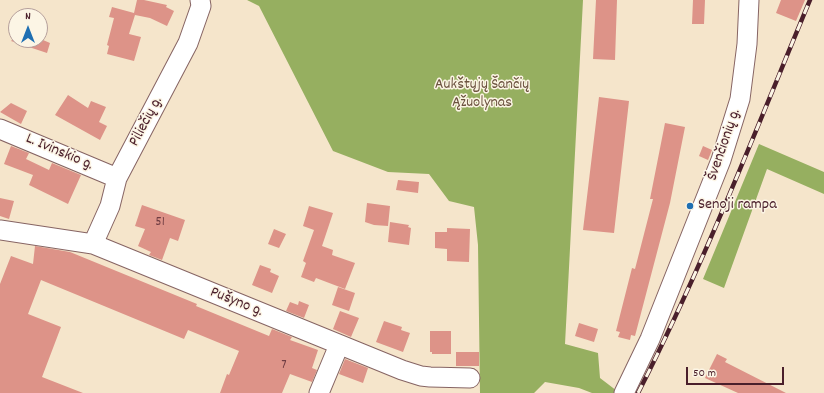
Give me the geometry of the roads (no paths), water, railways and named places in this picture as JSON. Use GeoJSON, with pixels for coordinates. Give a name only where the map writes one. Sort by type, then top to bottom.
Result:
{"type":"FeatureCollection","features":[{"type":"Feature","properties":{"kind":"street","name":"Piliečių g."},"geometry":{"type":"LineString","coordinates":[[93,244],[110,206],[117,178],[188,42],[201,6],[200,0]]}},
{"type":"Feature","properties":{"kind":"street","name":"Švenčionių g."},"geometry":{"type":"LineString","coordinates":[[624,393],[650,339],[721,160],[740,99],[747,44],[749,0]]}},
{"type":"Feature","properties":{"kind":"street","name":"L. Ivinskio g."},"geometry":{"type":"LineString","coordinates":[[0,129],[117,178]]}},
{"type":"Feature","properties":{"kind":"street","name":"Pušyno g."},"geometry":{"type":"LineString","coordinates":[[0,230],[93,244],[402,370],[421,376],[470,378]]}},
{"type":"Feature","properties":{"kind":"street"},"geometry":{"type":"LineString","coordinates":[[319,393],[339,345]]}},
{"type":"Feature","properties":{"kind":"railway"},"geometry":{"type":"LineString","coordinates":[[638,393],[685,297],[749,149],[810,0]]}},
{"type":"Feature","properties":{"kind":"place","name":"Senoji rampa"},"geometry":{"type":"Point","coordinates":[690,206]}},
{"type":"Feature","properties":{"kind":"park label","name":"Aukštųjų Šančių Ąžuolynas"},"geometry":{"type":"Point","coordinates":[482,95]}}]}
